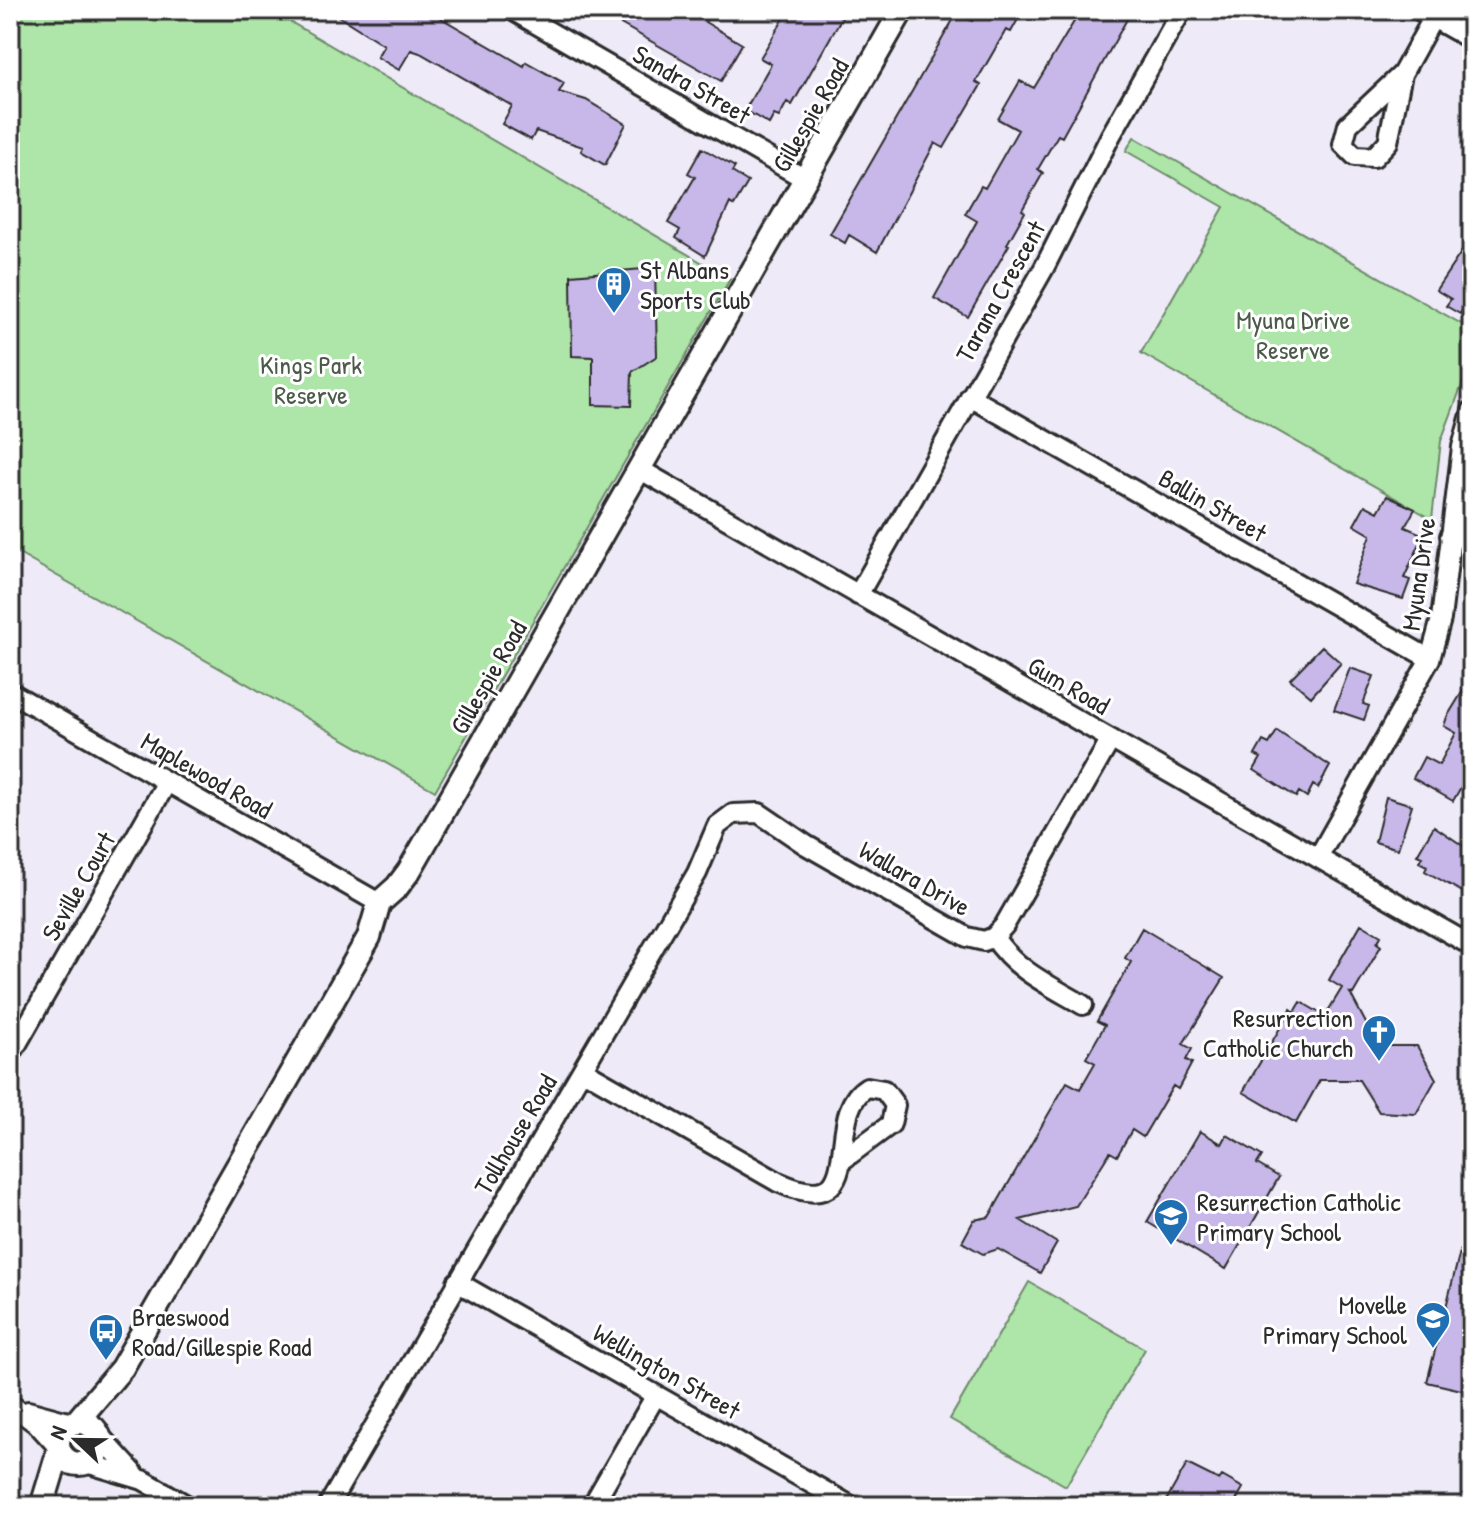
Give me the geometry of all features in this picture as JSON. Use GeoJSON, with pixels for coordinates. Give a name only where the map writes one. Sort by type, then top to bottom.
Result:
{"type":"FeatureCollection","features":[{"type":"Feature","properties":{"kind":"street","name":"Sandra Street"},"geometry":{"type":"LineString","coordinates":[[512,10],[805,179]]}},
{"type":"Feature","properties":{"kind":"street","name":"Gillespie Road"},"geometry":{"type":"LineString","coordinates":[[99,1434],[122,1368],[369,937],[379,903],[409,871],[902,10]]}},
{"type":"Feature","properties":{"kind":"street","name":"Tarana Crescent"},"geometry":{"type":"LineString","coordinates":[[858,595],[1044,268],[1111,135],[1182,10]]}},
{"type":"Feature","properties":{"kind":"street"},"geometry":{"type":"LineString","coordinates":[[1402,74],[1426,14],[1472,40]]}},
{"type":"Feature","properties":{"kind":"street","name":"Ballin Street"},"geometry":{"type":"LineString","coordinates":[[970,397],[1430,659]]}},
{"type":"Feature","properties":{"kind":"street","name":"Myuna Drive"},"geometry":{"type":"LineString","coordinates":[[1318,858],[1430,659],[1441,619],[1462,447],[1472,411]]}},
{"type":"Feature","properties":{"kind":"street","name":"Gum Road"},"geometry":{"type":"LineString","coordinates":[[639,469],[1472,946]]}},
{"type":"Feature","properties":{"kind":"street"},"geometry":{"type":"LineString","coordinates":[[1450,536],[1472,539]]}},
{"type":"Feature","properties":{"kind":"street","name":"Maplewood Road"},"geometry":{"type":"LineString","coordinates":[[10,692],[379,903]]}},
{"type":"Feature","properties":{"kind":"street"},"geometry":{"type":"LineString","coordinates":[[994,937],[1004,926],[1111,739]]}},
{"type":"Feature","properties":{"kind":"street","name":"Seville Court"},"geometry":{"type":"LineString","coordinates":[[10,1056],[167,782]]}},
{"type":"Feature","properties":{"kind":"street","name":"Wallara Drive"},"geometry":{"type":"LineString","coordinates":[[759,813],[806,845],[967,937],[976,941],[994,937],[1005,955],[1022,969],[1083,1005]]}},
{"type":"Feature","properties":{"kind":"street","name":"Tollhouse Road"},"geometry":{"type":"LineString","coordinates":[[328,1506],[697,873],[712,832],[733,814],[759,813]]}},
{"type":"Feature","properties":{"kind":"street"},"geometry":{"type":"LineString","coordinates":[[583,1070],[798,1191],[812,1194],[826,1189],[844,1159]]}},
{"type":"Feature","properties":{"kind":"street","name":"Wellington Street"},"geometry":{"type":"LineString","coordinates":[[457,1282],[851,1506]]}},
{"type":"Feature","properties":{"kind":"street","name":"Gillespie Road"},"geometry":{"type":"LineString","coordinates":[[74,1422],[122,1368]]}},
{"type":"Feature","properties":{"kind":"street"},"geometry":{"type":"LineString","coordinates":[[592,1506],[656,1395]]}},
{"type":"Feature","properties":{"kind":"street"},"geometry":{"type":"LineString","coordinates":[[12,1405],[74,1422],[89,1423],[116,1458],[143,1480],[188,1506]]}},
{"type":"Feature","properties":{"kind":"street"},"geometry":{"type":"LineString","coordinates":[[12,1405],[69,1461],[143,1480]]}},
{"type":"Feature","properties":{"kind":"street"},"geometry":{"type":"LineString","coordinates":[[42,1506],[59,1448],[59,1435],[74,1422]]}},
{"type":"Feature","properties":{"kind":"street"},"geometry":{"type":"LineString","coordinates":[[42,1506],[84,1463],[97,1455],[99,1434]]}},
{"type":"Feature","properties":{"kind":"green space","name":"Kings Park Reserve"},"geometry":{"type":"Polygon","coordinates":[[[10,10],[270,10],[730,279],[435,791],[10,549],[10,10]]]}},
{"type":"Feature","properties":{"kind":"green space","name":"Myuna Drive Reserve"},"geometry":{"type":"Polygon","coordinates":[[[1134,137],[1472,330],[1472,358],[1441,441],[1432,519],[1141,353],[1224,207],[1126,151],[1134,137]]]}},
{"type":"Feature","properties":{"kind":"green space"},"geometry":{"type":"Polygon","coordinates":[[[1029,1282],[1145,1349],[1066,1486],[950,1419],[1029,1282]]]}},
{"type":"Feature","properties":{"kind":"building"},"geometry":{"type":"Polygon","coordinates":[[[329,10],[427,10],[524,66],[526,62],[564,83],[559,92],[586,100],[626,124],[605,165],[581,151],[583,147],[536,131],[531,140],[502,124],[512,106],[411,50],[399,70],[377,57],[384,45],[329,10]]]}},
{"type":"Feature","properties":{"kind":"building"},"geometry":{"type":"Polygon","coordinates":[[[596,10],[712,10],[705,22],[742,44],[721,81],[596,10]]]}},
{"type":"Feature","properties":{"kind":"building"},"geometry":{"type":"Polygon","coordinates":[[[789,10],[846,10],[792,105],[787,102],[779,117],[774,115],[769,124],[745,110],[771,64],[760,58],[789,10]]]}},
{"type":"Feature","properties":{"kind":"building"},"geometry":{"type":"Polygon","coordinates":[[[979,10],[1023,10],[1011,32],[1006,30],[976,82],[981,85],[944,148],[935,143],[877,252],[849,235],[845,243],[830,234],[957,13],[972,21],[979,10]]]}},
{"type":"Feature","properties":{"kind":"building"},"geometry":{"type":"Polygon","coordinates":[[[1081,10],[1132,10],[1062,137],[1058,135],[1038,169],[1043,173],[1022,210],[1025,212],[968,317],[934,298],[977,221],[965,214],[981,186],[985,188],[1018,130],[998,119],[1020,81],[1034,88],[1081,10]]]}},
{"type":"Feature","properties":{"kind":"building"},"geometry":{"type":"Polygon","coordinates":[[[702,148],[735,167],[732,172],[748,182],[734,206],[730,203],[705,256],[676,238],[680,230],[668,223],[695,177],[688,173],[702,148]]]}},
{"type":"Feature","properties":{"kind":"building"},"geometry":{"type":"Polygon","coordinates":[[[1472,236],[1472,311],[1464,307],[1460,314],[1446,306],[1451,299],[1436,290],[1472,236]]]}},
{"type":"Feature","properties":{"kind":"building","name":"St Albans Sports Club"},"geometry":{"type":"Polygon","coordinates":[[[655,268],[657,356],[632,372],[631,406],[593,405],[593,357],[572,356],[571,275],[655,268]]]}},
{"type":"Feature","properties":{"kind":"building"},"geometry":{"type":"Polygon","coordinates":[[[1387,496],[1415,509],[1405,527],[1424,535],[1404,578],[1410,580],[1403,599],[1353,584],[1371,535],[1354,525],[1365,505],[1378,512],[1387,496]]]}},
{"type":"Feature","properties":{"kind":"building"},"geometry":{"type":"Polygon","coordinates":[[[1322,646],[1341,663],[1311,697],[1290,679],[1322,646]]]}},
{"type":"Feature","properties":{"kind":"building"},"geometry":{"type":"Polygon","coordinates":[[[1350,668],[1374,676],[1363,704],[1369,706],[1364,720],[1334,710],[1350,668]]]}},
{"type":"Feature","properties":{"kind":"building"},"geometry":{"type":"Polygon","coordinates":[[[1472,676],[1472,768],[1453,801],[1413,778],[1424,757],[1439,765],[1456,733],[1444,726],[1447,717],[1472,676]]]}},
{"type":"Feature","properties":{"kind":"building"},"geometry":{"type":"Polygon","coordinates":[[[1277,731],[1330,766],[1318,788],[1313,785],[1307,797],[1299,792],[1296,797],[1254,770],[1261,758],[1255,755],[1263,741],[1269,744],[1277,731]]]}},
{"type":"Feature","properties":{"kind":"building"},"geometry":{"type":"Polygon","coordinates":[[[1386,797],[1412,805],[1398,849],[1375,842],[1386,797]]]}},
{"type":"Feature","properties":{"kind":"building"},"geometry":{"type":"Polygon","coordinates":[[[1434,826],[1472,852],[1472,883],[1466,894],[1425,871],[1427,866],[1419,862],[1422,857],[1417,855],[1434,826]]]}},
{"type":"Feature","properties":{"kind":"building"},"geometry":{"type":"Polygon","coordinates":[[[1361,924],[1381,936],[1377,943],[1381,946],[1353,994],[1350,993],[1378,1046],[1417,1046],[1436,1079],[1416,1114],[1379,1112],[1359,1080],[1320,1080],[1296,1123],[1243,1092],[1291,1009],[1295,1012],[1301,1002],[1325,1016],[1342,988],[1329,980],[1361,924]]]}},
{"type":"Feature","properties":{"kind":"building"},"geometry":{"type":"Polygon","coordinates":[[[1142,928],[1224,978],[1183,1044],[1192,1049],[1186,1060],[1192,1063],[1178,1089],[1173,1086],[1143,1137],[1132,1130],[1117,1156],[1110,1152],[1076,1206],[1020,1220],[1057,1243],[1040,1273],[998,1249],[983,1254],[962,1242],[974,1220],[989,1217],[1067,1082],[1080,1089],[1095,1063],[1086,1058],[1105,1025],[1097,1021],[1131,962],[1125,958],[1142,928]]]}},
{"type":"Feature","properties":{"kind":"building"},"geometry":{"type":"Polygon","coordinates":[[[1200,1131],[1222,1144],[1227,1135],[1262,1156],[1257,1164],[1279,1177],[1226,1269],[1147,1222],[1200,1131]]]}},
{"type":"Feature","properties":{"kind":"building"},"geometry":{"type":"Polygon","coordinates":[[[1466,1228],[1472,1229],[1472,1367],[1466,1391],[1427,1382],[1466,1228]]]}},
{"type":"Feature","properties":{"kind":"building"},"geometry":{"type":"Polygon","coordinates":[[[1187,1464],[1219,1480],[1222,1476],[1243,1488],[1233,1506],[1163,1506],[1187,1464]]]}},
{"type":"Feature","properties":{"kind":"place","name":"St Albans Sports Club"},"geometry":{"type":"Point","coordinates":[614,315]}},
{"type":"Feature","properties":{"kind":"place","name":"Resurrection Catholic Church"},"geometry":{"type":"Point","coordinates":[1379,1063]}},
{"type":"Feature","properties":{"kind":"place","name":"Resurrection Catholic Primary School"},"geometry":{"type":"Point","coordinates":[1171,1247]}},
{"type":"Feature","properties":{"kind":"place","name":"Movelle Primary School"},"geometry":{"type":"Point","coordinates":[1433,1350]}},
{"type":"Feature","properties":{"kind":"place","name":"Braeswood Road/Gillespie Road"},"geometry":{"type":"Point","coordinates":[106,1362]}}]}
